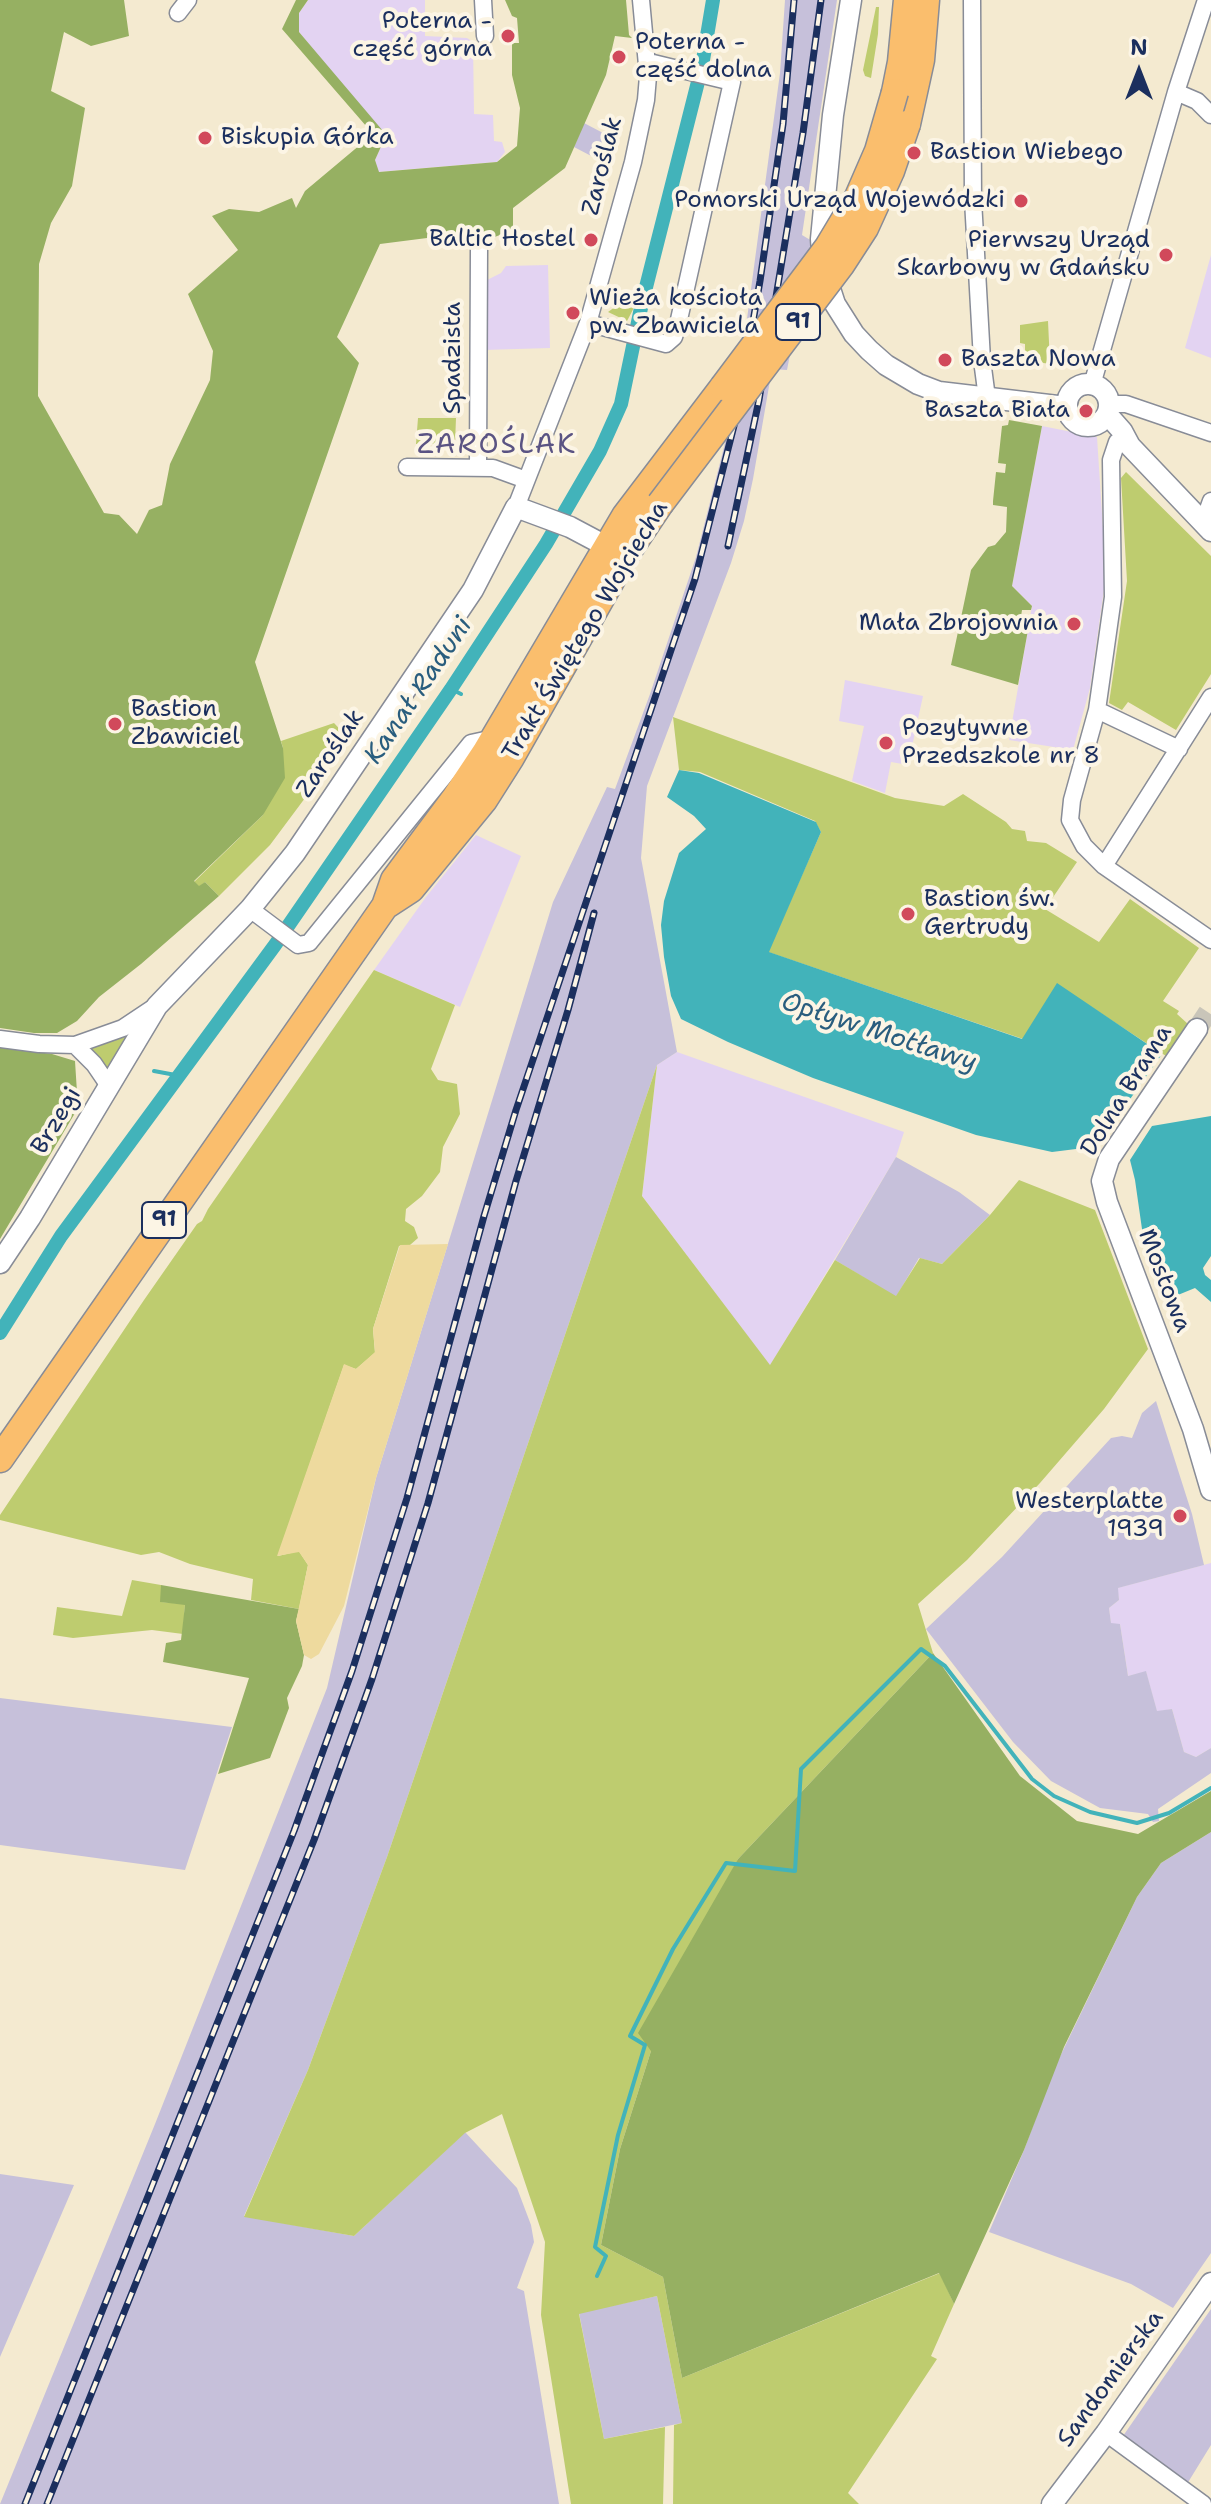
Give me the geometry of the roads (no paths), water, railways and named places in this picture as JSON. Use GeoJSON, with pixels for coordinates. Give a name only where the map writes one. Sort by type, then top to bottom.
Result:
{"type":"FeatureCollection","features":[{"type":"Feature","properties":{"kind":"main road","name":"Trakt Świętego Wojciecha"},"geometry":{"type":"LineString","coordinates":[[385,906],[411,889],[484,800],[510,759],[615,551],[660,504],[841,265],[865,228],[891,171],[904,98],[901,62],[907,0]]}},
{"type":"Feature","properties":{"kind":"main road","name":"Trakt Świętego Wojciecha"},"geometry":{"type":"LineString","coordinates":[[0,1459],[385,906],[394,880],[455,798],[615,551],[668,459],[828,247],[858,197],[921,60],[926,0]]}},
{"type":"Feature","properties":{"kind":"street"},"geometry":{"type":"LineString","coordinates":[[483,0],[485,36]]}},
{"type":"Feature","properties":{"kind":"street","name":"Zaroślak"},"geometry":{"type":"LineString","coordinates":[[157,1006],[250,909],[295,853],[473,590],[516,507],[588,323],[636,148],[646,100],[649,62],[641,0]]}},
{"type":"Feature","properties":{"kind":"street"},"geometry":{"type":"LineString","coordinates":[[851,0],[833,115],[821,239],[827,286],[835,304],[854,334],[886,365],[939,392],[1025,404],[1067,403]]}},
{"type":"Feature","properties":{"kind":"street"},"geometry":{"type":"LineString","coordinates":[[972,0],[973,200],[987,398]]}},
{"type":"Feature","properties":{"kind":"street"},"geometry":{"type":"LineString","coordinates":[[1092,385],[1176,92],[1206,0]]}},
{"type":"Feature","properties":{"kind":"street"},"geometry":{"type":"LineString","coordinates":[[588,323],[666,344],[674,337],[678,324],[732,82],[649,62]]}},
{"type":"Feature","properties":{"kind":"street"},"geometry":{"type":"LineString","coordinates":[[1176,92],[1197,101],[1211,115]]}},
{"type":"Feature","properties":{"kind":"street","name":"Spadzista"},"geometry":{"type":"LineString","coordinates":[[478,467],[479,249]]}},
{"type":"Feature","properties":{"kind":"street"},"geometry":{"type":"LineString","coordinates":[[1207,527],[1123,444],[1104,414],[1104,392],[1092,385],[1074,389],[1067,403],[1068,414],[1083,426],[1104,414],[1126,404],[1211,433]]}},
{"type":"Feature","properties":{"kind":"street"},"geometry":{"type":"LineString","coordinates":[[1123,444],[1111,460],[1115,581],[1097,710],[1072,800],[1070,820],[1084,846],[1104,866],[1211,940]]}},
{"type":"Feature","properties":{"kind":"street"},"geometry":{"type":"LineString","coordinates":[[407,467],[493,468],[526,480]]}},
{"type":"Feature","properties":{"kind":"street"},"geometry":{"type":"LineString","coordinates":[[1207,527],[1211,501]]}},
{"type":"Feature","properties":{"kind":"street"},"geometry":{"type":"LineString","coordinates":[[516,507],[580,532],[615,551]]}},
{"type":"Feature","properties":{"kind":"street"},"geometry":{"type":"LineString","coordinates":[[1104,866],[1211,697]]}},
{"type":"Feature","properties":{"kind":"street"},"geometry":{"type":"LineString","coordinates":[[1097,710],[1179,749]]}},
{"type":"Feature","properties":{"kind":"street","name":"Trakt Świętego Wojciecha"},"geometry":{"type":"LineString","coordinates":[[250,909],[298,945],[309,943],[471,743],[494,738]]}},
{"type":"Feature","properties":{"kind":"street"},"geometry":{"type":"LineString","coordinates":[[0,1039],[75,1045],[123,1028],[157,1006]]}},
{"type":"Feature","properties":{"kind":"street","name":"Brzegi"},"geometry":{"type":"LineString","coordinates":[[0,1263],[157,1006]]}},
{"type":"Feature","properties":{"kind":"street","name":"Dolna Brama"},"geometry":{"type":"LineString","coordinates":[[1102,1181],[1109,1159],[1197,1029]]}},
{"type":"Feature","properties":{"kind":"street"},"geometry":{"type":"LineString","coordinates":[[75,1045],[94,1064],[109,1086]]}},
{"type":"Feature","properties":{"kind":"street","name":"Mostowa"},"geometry":{"type":"LineString","coordinates":[[1102,1181],[1107,1202],[1193,1429],[1211,1490]]}},
{"type":"Feature","properties":{"kind":"street","name":"Sandomierska"},"geometry":{"type":"LineString","coordinates":[[1052,2504],[1211,2283]]}},
{"type":"Feature","properties":{"kind":"street"},"geometry":{"type":"LineString","coordinates":[[1106,2433],[1203,2504]]}},
{"type":"Feature","properties":{"kind":"water","name":"Opływ Motławy"},"geometry":{"type":"Polygon","coordinates":[[[679,770],[699,773],[816,822],[821,832],[769,952],[1022,1039],[1057,983],[1162,1054],[1099,1143],[1052,1152],[976,1135],[813,1078],[681,1019],[671,996],[664,957],[661,925],[664,901],[679,853],[706,829],[694,816],[667,797],[679,770]]]}},
{"type":"Feature","properties":{"kind":"water"},"geometry":{"type":"Polygon","coordinates":[[[1211,1116],[1211,1256],[1203,1268],[1211,1280],[1211,1302],[1195,1288],[1173,1297],[1143,1236],[1130,1160],[1152,1126],[1211,1116]]]}},
{"type":"Feature","properties":{"kind":"waterway","name":"Kanał Raduni"},"geometry":{"type":"LineString","coordinates":[[0,1333],[61,1236],[275,945],[451,689],[546,544],[600,451],[621,404],[642,303],[702,66],[713,0]]}},
{"type":"Feature","properties":{"kind":"waterway"},"geometry":{"type":"LineString","coordinates":[[451,689],[461,694]]}},
{"type":"Feature","properties":{"kind":"waterway"},"geometry":{"type":"LineString","coordinates":[[154,1071],[181,1076]]}},
{"type":"Feature","properties":{"kind":"waterway"},"geometry":{"type":"LineString","coordinates":[[597,2276],[606,2256],[595,2247],[618,2135],[645,2045],[630,2036],[673,1949],[726,1863],[795,1871],[801,1769],[921,1649],[945,1666],[1032,1779],[1054,1796],[1090,1812],[1137,1823],[1169,1813],[1211,1788]]}},
{"type":"Feature","properties":{"kind":"tunnel"},"geometry":{"type":"LineString","coordinates":[[1197,1029],[1211,1008]]}},
{"type":"Feature","properties":{"kind":"railway"},"geometry":{"type":"LineString","coordinates":[[25,2504],[294,1831],[352,1671],[407,1498],[516,1110],[695,579],[737,414],[760,281],[783,124],[794,0]]}},
{"type":"Feature","properties":{"kind":"railway"},"geometry":{"type":"LineString","coordinates":[[728,546],[759,400],[803,133],[821,0]]}},
{"type":"Feature","properties":{"kind":"railway"},"geometry":{"type":"LineString","coordinates":[[47,2504],[314,1840],[372,1679],[428,1503],[516,1181],[594,913]]}},
{"type":"Feature","properties":{"kind":"place","name":"Poterna - część górna"},"geometry":{"type":"Point","coordinates":[508,36]}},
{"type":"Feature","properties":{"kind":"place","name":"Poterna - część dolna"},"geometry":{"type":"Point","coordinates":[619,57]}},
{"type":"Feature","properties":{"kind":"place","name":"Biskupia Górka"},"geometry":{"type":"Point","coordinates":[205,138]}},
{"type":"Feature","properties":{"kind":"place","name":"Bastion Wiebego"},"geometry":{"type":"Point","coordinates":[914,153]}},
{"type":"Feature","properties":{"kind":"place","name":"Pomorski Urząd Wojewódzki"},"geometry":{"type":"Point","coordinates":[1021,201]}},
{"type":"Feature","properties":{"kind":"place","name":"Baltic Hostel"},"geometry":{"type":"Point","coordinates":[591,240]}},
{"type":"Feature","properties":{"kind":"place","name":"Pierwszy Urząd Skarbowy w Gdańsku"},"geometry":{"type":"Point","coordinates":[1166,255]}},
{"type":"Feature","properties":{"kind":"place","name":"Wieża kościoła pw. Zbawiciela"},"geometry":{"type":"Point","coordinates":[573,313]}},
{"type":"Feature","properties":{"kind":"place","name":"Baszta Nowa"},"geometry":{"type":"Point","coordinates":[945,360]}},
{"type":"Feature","properties":{"kind":"place","name":"Baszta Biała"},"geometry":{"type":"Point","coordinates":[1086,411]}},
{"type":"Feature","properties":{"kind":"place","name":"Mała Zbrojownia"},"geometry":{"type":"Point","coordinates":[1074,624]}},
{"type":"Feature","properties":{"kind":"place","name":"Bastion Zbawiciel"},"geometry":{"type":"Point","coordinates":[115,724]}},
{"type":"Feature","properties":{"kind":"place","name":"Pozytywne Przedszkole nr 8"},"geometry":{"type":"Point","coordinates":[886,743]}},
{"type":"Feature","properties":{"kind":"place","name":"Bastion św. Gertrudy"},"geometry":{"type":"Point","coordinates":[908,914]}},
{"type":"Feature","properties":{"kind":"place","name":"Westerplatte 1939"},"geometry":{"type":"Point","coordinates":[1180,1516]}},
{"type":"Feature","properties":{"kind":"district","name":"ZAROŚLAK"},"geometry":{"type":"Point","coordinates":[497,446]}}]}
